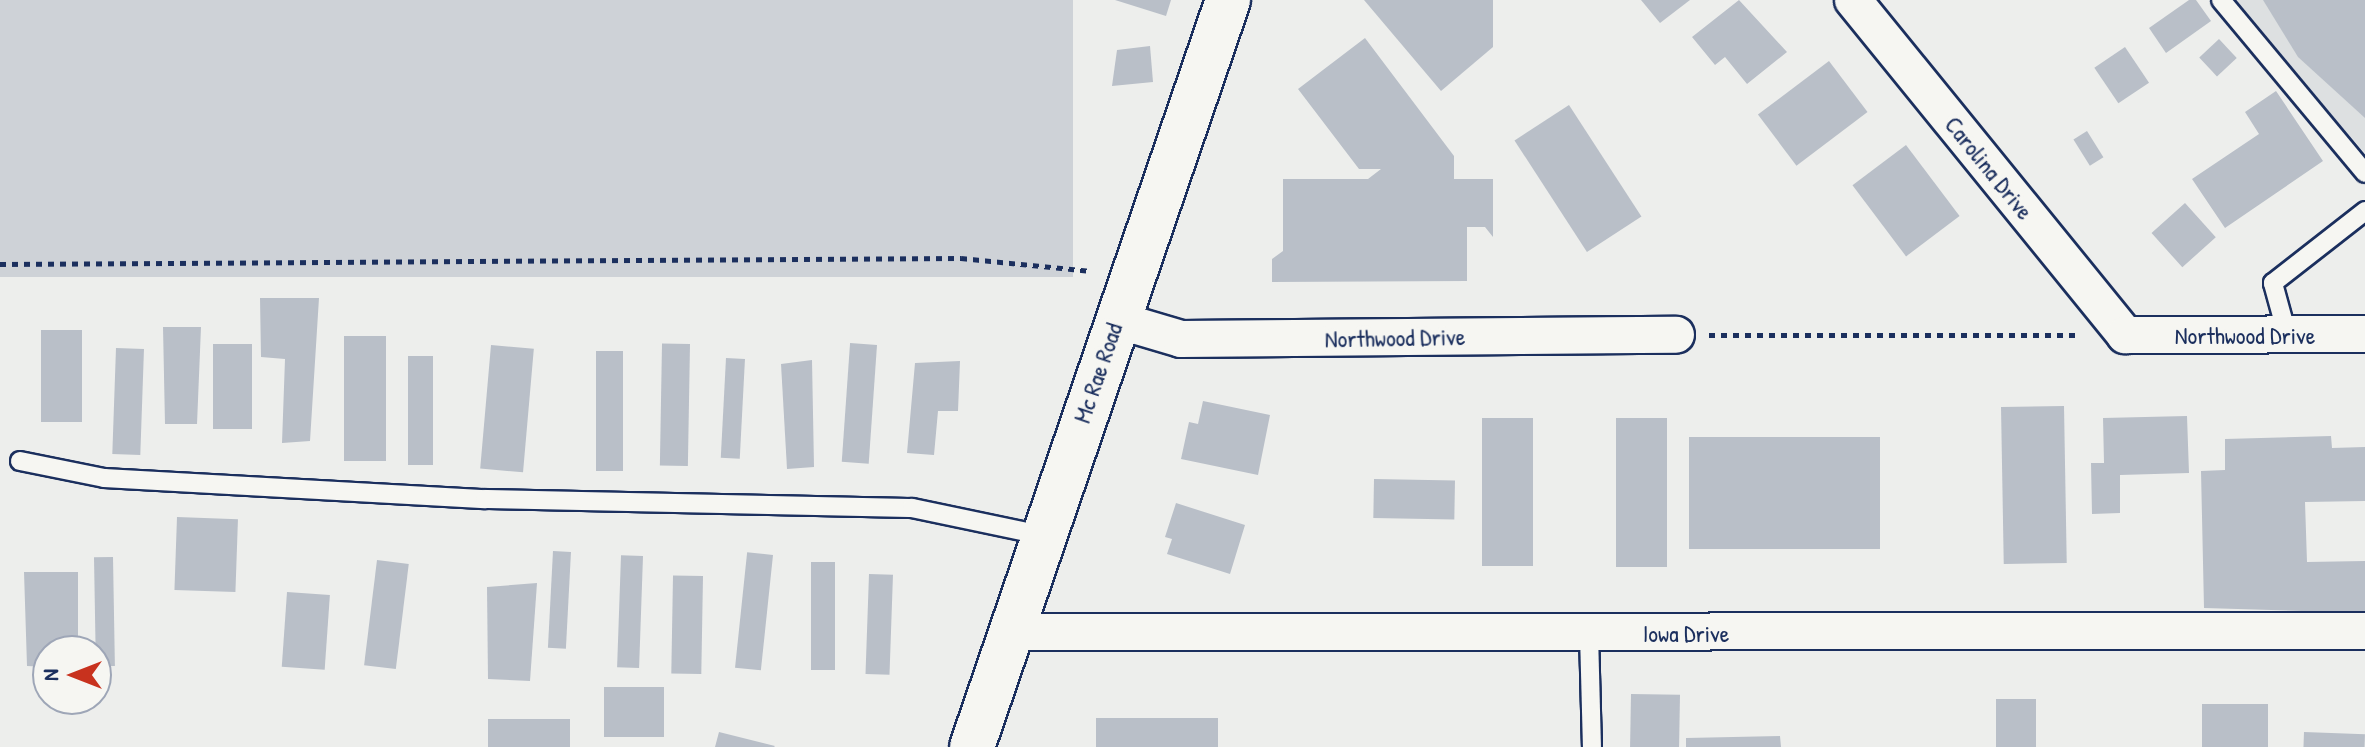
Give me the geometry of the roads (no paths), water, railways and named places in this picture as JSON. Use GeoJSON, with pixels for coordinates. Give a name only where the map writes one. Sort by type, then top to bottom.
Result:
{"type":"FeatureCollection","features":[{"type":"Feature","properties":{"kind":"street","name":"Mc Rae Road"},"geometry":{"type":"LineString","coordinates":[[972,747],[1041,535],[1228,0]]}},
{"type":"Feature","properties":{"kind":"street","name":"Carolina Drive"},"geometry":{"type":"LineString","coordinates":[[1853,0],[2125,335]]}},
{"type":"Feature","properties":{"kind":"street","name":"Northwood Drive"},"geometry":{"type":"LineString","coordinates":[[1117,320],[1181,339],[1676,335]]}},
{"type":"Feature","properties":{"kind":"street","name":"Northwood Drive"},"geometry":{"type":"LineString","coordinates":[[2125,335],[2288,338],[2365,334]]}},
{"type":"Feature","properties":{"kind":"street","name":"Iowa Drive"},"geometry":{"type":"LineString","coordinates":[[1008,632],[1589,634],[2365,631]]}},
{"type":"Feature","properties":{"kind":"lane"},"geometry":{"type":"LineString","coordinates":[[2221,0],[2365,173]]}},
{"type":"Feature","properties":{"kind":"lane"},"geometry":{"type":"LineString","coordinates":[[2288,338],[2273,283],[2365,211]]}},
{"type":"Feature","properties":{"kind":"lane"},"geometry":{"type":"LineString","coordinates":[[20,461],[104,478],[469,498],[912,508],[1041,535]]}},
{"type":"Feature","properties":{"kind":"lane"},"geometry":{"type":"LineString","coordinates":[[1589,634],[1592,747]]}}]}
